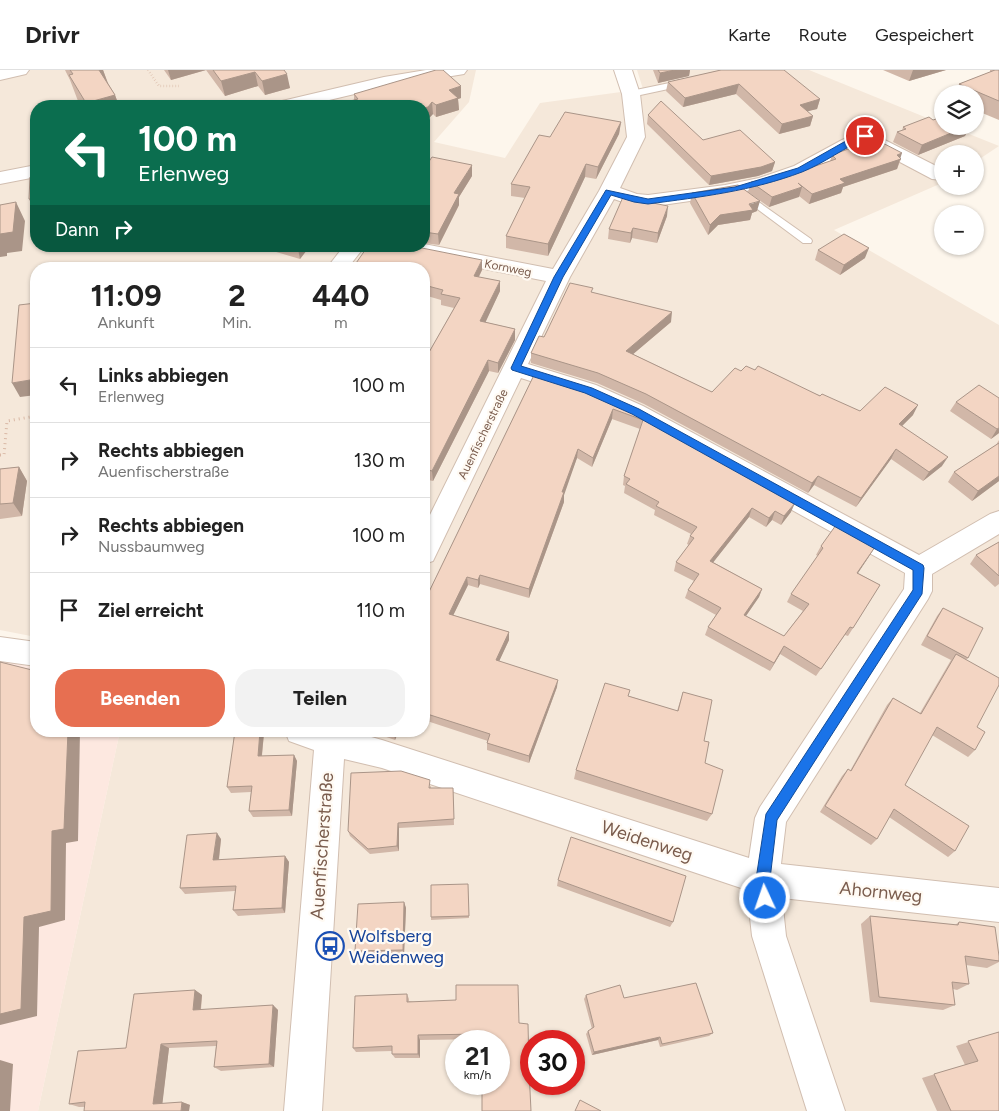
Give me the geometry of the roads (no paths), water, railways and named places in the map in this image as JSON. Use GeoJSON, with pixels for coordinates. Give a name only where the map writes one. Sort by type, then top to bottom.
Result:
{"type":"FeatureCollection","features":[{"type":"Feature","properties":{"kind":"street"},"geometry":{"type":"LineString","coordinates":[[0,75],[20,70]]}},
{"type":"Feature","properties":{"kind":"street"},"geometry":{"type":"LineString","coordinates":[[304,100],[384,82],[458,70]]}},
{"type":"Feature","properties":{"kind":"street","name":"Auenfischerstraße"},"geometry":{"type":"LineString","coordinates":[[430,541],[559,277],[609,191],[636,137],[631,94],[623,70]]}},
{"type":"Feature","properties":{"kind":"street"},"geometry":{"type":"LineString","coordinates":[[609,191],[634,200],[648,201],[736,189],[801,169],[846,143],[865,136],[934,173]]}},
{"type":"Feature","properties":{"kind":"street"},"geometry":{"type":"LineString","coordinates":[[0,178],[30,172]]}},
{"type":"Feature","properties":{"kind":"street"},"geometry":{"type":"LineString","coordinates":[[342,262],[350,252]]}},
{"type":"Feature","properties":{"kind":"street","name":"Kornweg"},"geometry":{"type":"LineString","coordinates":[[429,252],[559,277]]}},
{"type":"Feature","properties":{"kind":"street"},"geometry":{"type":"LineString","coordinates":[[516,368],[588,391],[635,412],[919,568]]}},
{"type":"Feature","properties":{"kind":"street"},"geometry":{"type":"LineString","coordinates":[[919,568],[999,521]]}},
{"type":"Feature","properties":{"kind":"street"},"geometry":{"type":"LineString","coordinates":[[826,1111],[769,936],[763,879],[770,818],[918,591],[919,568]]}},
{"type":"Feature","properties":{"kind":"street"},"geometry":{"type":"LineString","coordinates":[[0,649],[30,653]]}},
{"type":"Feature","properties":{"kind":"street","name":"Auenfischerstraße"},"geometry":{"type":"LineString","coordinates":[[303,1111],[321,737]]}},
{"type":"Feature","properties":{"kind":"street","name":"Weidenweg"},"geometry":{"type":"LineString","coordinates":[[327,737],[763,879]]}},
{"type":"Feature","properties":{"kind":"street","name":"Ahornweg"},"geometry":{"type":"LineString","coordinates":[[763,879],[999,905]]}},
{"type":"Feature","properties":{"kind":"lane"},"geometry":{"type":"LineString","coordinates":[[631,94],[696,80]]}},
{"type":"Feature","properties":{"kind":"lane"},"geometry":{"type":"LineString","coordinates":[[736,189],[807,241]]}},
{"type":"Feature","properties":{"kind":"place","name":"Wolfsberg Weidenweg"},"geometry":{"type":"Point","coordinates":[330,946]}}]}
